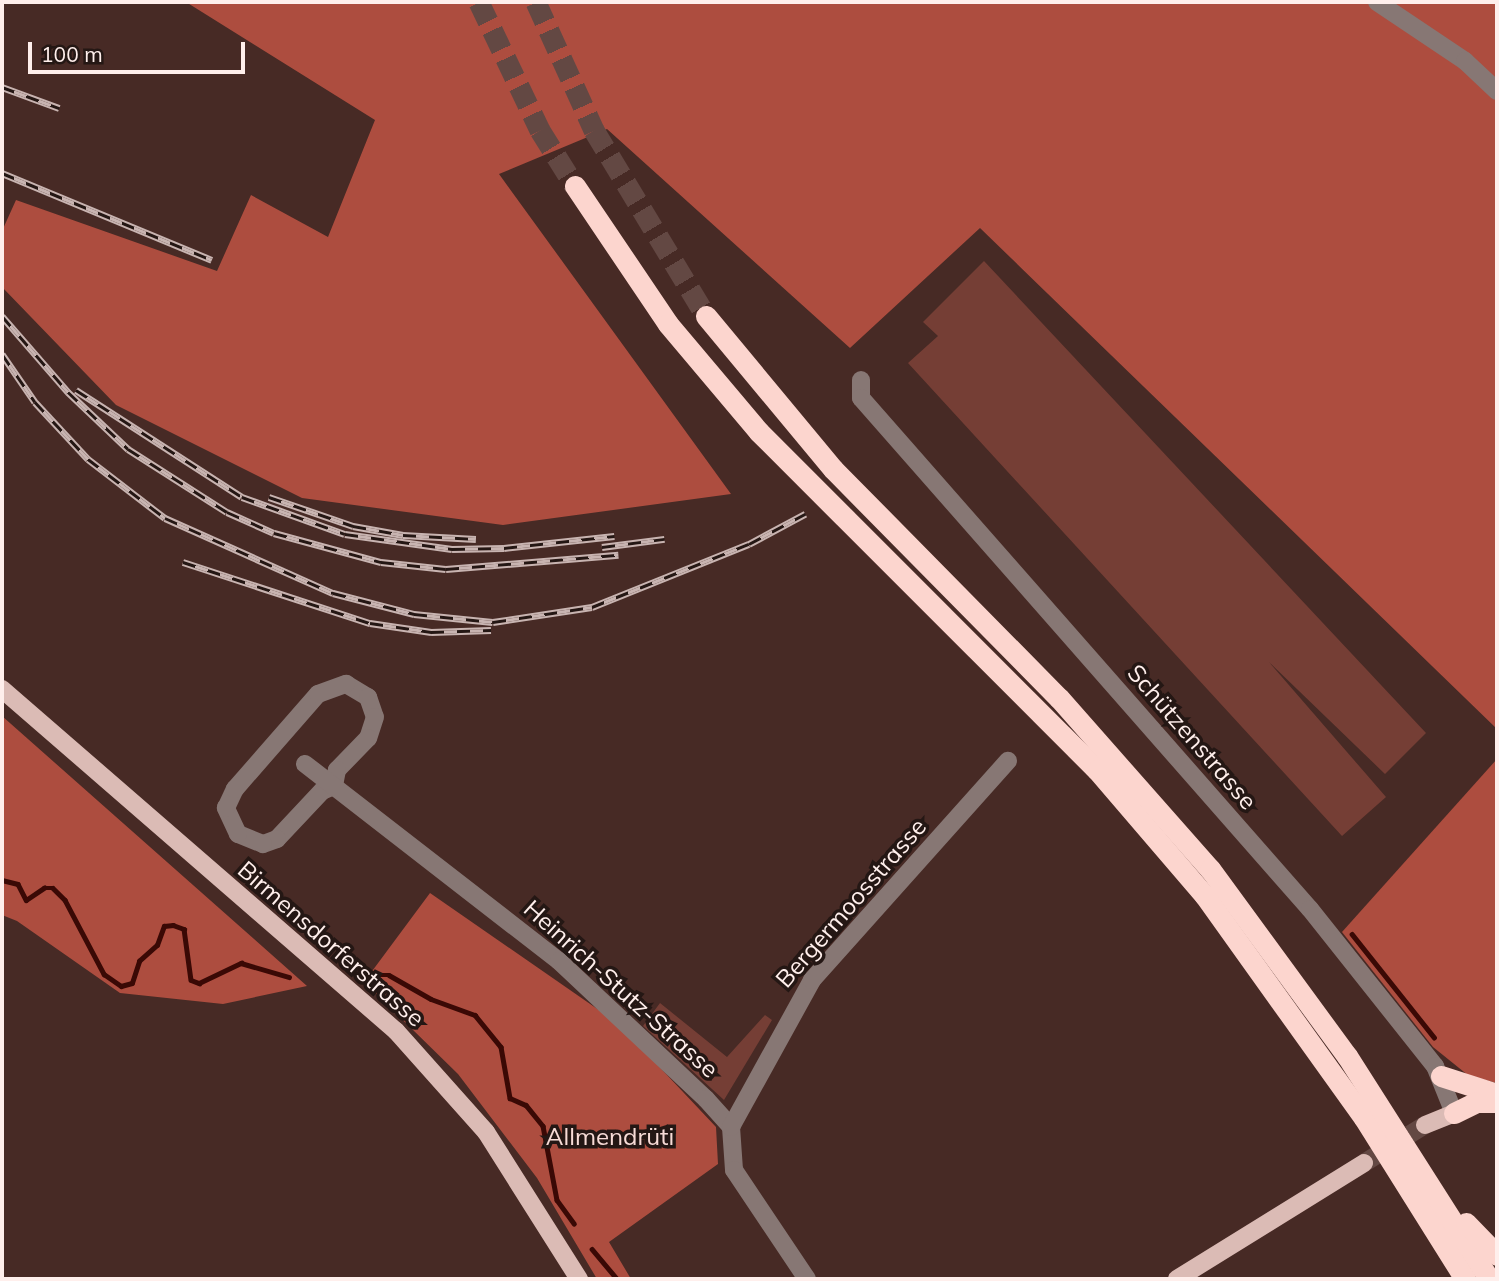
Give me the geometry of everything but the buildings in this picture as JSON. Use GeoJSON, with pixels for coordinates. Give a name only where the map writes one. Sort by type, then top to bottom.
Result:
{"type":"FeatureCollection","features":[{"type":"Feature","properties":{"kind":"highway"},"geometry":{"type":"LineString","coordinates":[[575,186],[668,324],[758,432],[1097,770],[1205,896],[1364,1118],[1465,1279]]}},
{"type":"Feature","properties":{"kind":"highway"},"geometry":{"type":"LineString","coordinates":[[706,316],[833,469],[1059,698],[1183,836],[1309,1003],[1435,1191],[1489,1279]]}},
{"type":"Feature","properties":{"kind":"highway"},"geometry":{"type":"LineString","coordinates":[[1441,1076],[1497,1094]]}},
{"type":"Feature","properties":{"kind":"highway"},"geometry":{"type":"LineString","coordinates":[[1454,1113],[1477,1102],[1497,1102]]}},
{"type":"Feature","properties":{"kind":"highway"},"geometry":{"type":"LineString","coordinates":[[1454,1113],[1497,1115]]}},
{"type":"Feature","properties":{"kind":"highway"},"geometry":{"type":"LineString","coordinates":[[1435,1191],[1497,1255]]}},
{"type":"Feature","properties":{"kind":"main road","name":"Birmensdorferstrasse"},"geometry":{"type":"LineString","coordinates":[[2,689],[396,1031],[486,1132],[579,1279]]}},
{"type":"Feature","properties":{"kind":"main road"},"geometry":{"type":"LineString","coordinates":[[1425,1125],[1454,1113]]}},
{"type":"Feature","properties":{"kind":"main road"},"geometry":{"type":"LineString","coordinates":[[1177,1279],[1364,1163]]}},
{"type":"Feature","properties":{"kind":"street"},"geometry":{"type":"LineString","coordinates":[[1377,2],[1465,61],[1497,91]]}},
{"type":"Feature","properties":{"kind":"street","name":"Schützenstrasse"},"geometry":{"type":"LineString","coordinates":[[861,380],[862,398],[1310,909],[1441,1076],[1454,1113]]}},
{"type":"Feature","properties":{"kind":"street"},"geometry":{"type":"LineString","coordinates":[[335,685],[359,688],[374,706],[374,727],[337,770],[334,786],[322,792],[276,839],[263,844],[238,834],[226,808],[236,789],[318,694],[335,685]]}},
{"type":"Feature","properties":{"kind":"street","name":"Bergermoosstrasse"},"geometry":{"type":"LineString","coordinates":[[731,1127],[812,980],[1008,761]]}},
{"type":"Feature","properties":{"kind":"street","name":"Heinrich-Stutz-Strasse"},"geometry":{"type":"LineString","coordinates":[[305,764],[559,961],[624,1019],[731,1127]]}},
{"type":"Feature","properties":{"kind":"street"},"geometry":{"type":"LineString","coordinates":[[731,1127],[734,1170],[807,1279]]}},
{"type":"Feature","properties":{"kind":"shaded area"},"geometry":{"type":"Polygon","coordinates":[[[984,261],[1426,733],[1385,774],[1269,662],[1386,797],[1342,836],[908,363],[938,336],[923,322],[984,261]]]}},
{"type":"Feature","properties":{"kind":"shaded area"},"geometry":{"type":"Polygon","coordinates":[[[660,1003],[727,1057],[765,1015],[772,1020],[724,1100],[643,1026],[660,1003]]]}},
{"type":"Feature","properties":{"kind":"green space"},"geometry":{"type":"Polygon","coordinates":[[[186,2],[1497,2],[1497,729],[980,228],[850,348],[607,129],[499,174],[731,494],[503,525],[302,498],[116,405],[2,287],[2,231],[16,200],[217,271],[251,195],[328,237],[375,120],[186,2]]]}},
{"type":"Feature","properties":{"kind":"green space"},"geometry":{"type":"Polygon","coordinates":[[[2,716],[307,986],[223,1004],[120,993],[17,921],[2,915],[2,716]]]}},
{"type":"Feature","properties":{"kind":"green space"},"geometry":{"type":"Polygon","coordinates":[[[1497,759],[1497,1083],[1469,1076],[1433,1047],[1342,932],[1497,759]]]}},
{"type":"Feature","properties":{"kind":"green space","name":"Allmendrüti"},"geometry":{"type":"Polygon","coordinates":[[[430,893],[619,1024],[716,1127],[718,1164],[609,1242],[631,1279],[597,1279],[537,1178],[458,1074],[364,982],[430,893]]]}},
{"type":"Feature","properties":{"kind":"waterway"},"geometry":{"type":"LineString","coordinates":[[2,880],[18,884],[26,900],[44,888],[53,888],[65,900],[104,974],[121,986],[132,983],[139,961],[157,945],[164,926],[173,925],[184,929],[191,980],[199,983],[241,963],[289,977]]}},
{"type":"Feature","properties":{"kind":"waterway"},"geometry":{"type":"LineString","coordinates":[[1352,934],[1434,1037]]}},
{"type":"Feature","properties":{"kind":"waterway"},"geometry":{"type":"LineString","coordinates":[[378,975],[389,975],[431,999],[475,1015],[501,1047],[510,1098],[526,1105],[543,1126],[557,1200],[574,1223]]}},
{"type":"Feature","properties":{"kind":"waterway"},"geometry":{"type":"LineString","coordinates":[[592,1249],[617,1279]]}},
{"type":"Feature","properties":{"kind":"tunnel"},"geometry":{"type":"LineString","coordinates":[[479,2],[540,130],[575,186]]}},
{"type":"Feature","properties":{"kind":"tunnel"},"geometry":{"type":"LineString","coordinates":[[536,2],[594,130],[706,316]]}},
{"type":"Feature","properties":{"kind":"tunnel"},"geometry":{"type":"LineString","coordinates":[[1364,1163],[1425,1125]]}},
{"type":"Feature","properties":{"kind":"railway"},"geometry":{"type":"LineString","coordinates":[[2,87],[59,108]]}},
{"type":"Feature","properties":{"kind":"railway"},"geometry":{"type":"LineString","coordinates":[[2,173],[212,260]]}},
{"type":"Feature","properties":{"kind":"railway"},"geometry":{"type":"LineString","coordinates":[[2,316],[68,392],[128,449],[227,512],[274,533],[381,562],[446,569],[618,555]]}},
{"type":"Feature","properties":{"kind":"railway"},"geometry":{"type":"LineString","coordinates":[[2,354],[35,402],[88,459],[165,518],[333,593],[414,614],[493,622],[592,607],[749,544],[805,514]]}},
{"type":"Feature","properties":{"kind":"railway"},"geometry":{"type":"LineString","coordinates":[[76,390],[242,497],[345,534],[452,549],[504,548],[614,536]]}},
{"type":"Feature","properties":{"kind":"railway"},"geometry":{"type":"LineString","coordinates":[[269,497],[353,526],[403,535],[476,539]]}},
{"type":"Feature","properties":{"kind":"railway"},"geometry":{"type":"LineString","coordinates":[[602,547],[664,539]]}},
{"type":"Feature","properties":{"kind":"railway"},"geometry":{"type":"LineString","coordinates":[[183,562],[370,623],[431,632],[491,630]]}}]}
